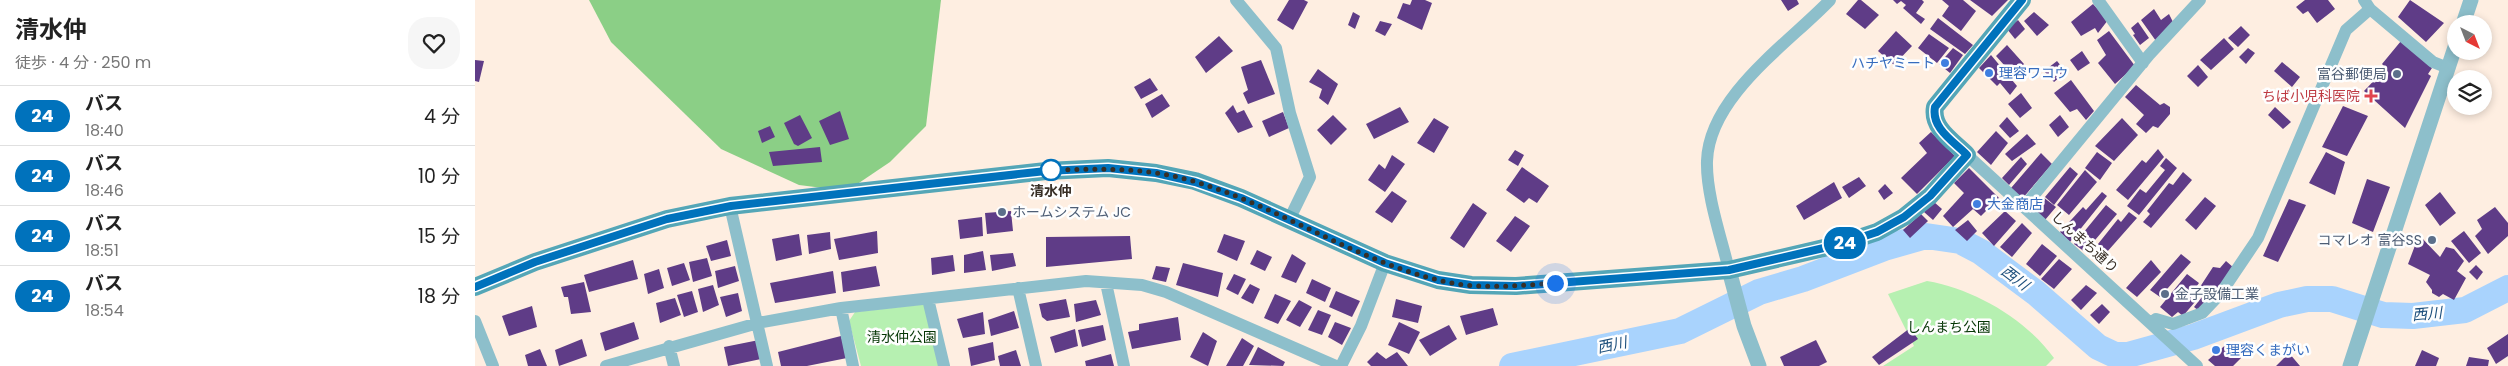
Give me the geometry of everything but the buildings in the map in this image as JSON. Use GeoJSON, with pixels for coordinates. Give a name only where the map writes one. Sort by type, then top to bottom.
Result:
{"type":"FeatureCollection","features":[{"type":"Feature","properties":{"kind":"main road"},"geometry":{"type":"LineString","coordinates":[[475,287],[535,262],[658,222],[731,206],[1046,171],[1108,168],[1156,173],[1195,182],[1241,198],[1385,263],[1438,280],[1471,285],[1516,286],[1731,277],[1877,232],[1904,217],[1930,196],[1967,155],[1938,126],[1934,116],[1935,107],[2022,0]]}},
{"type":"Feature","properties":{"kind":"street"},"geometry":{"type":"LineString","coordinates":[[1235,0],[1276,48],[1290,113],[1310,178],[1289,220]]}},
{"type":"Feature","properties":{"kind":"street"},"geometry":{"type":"LineString","coordinates":[[1759,366],[1744,326],[1711,192],[1707,161],[1711,137],[1725,109],[1741,86],[1830,0]]}},
{"type":"Feature","properties":{"kind":"street"},"geometry":{"type":"LineString","coordinates":[[2098,0],[2143,63]]}},
{"type":"Feature","properties":{"kind":"street"},"geometry":{"type":"LineString","coordinates":[[2025,207],[2143,63],[2201,0]]}},
{"type":"Feature","properties":{"kind":"street"},"geometry":{"type":"LineString","coordinates":[[2466,15],[2471,0]]}},
{"type":"Feature","properties":{"kind":"street"},"geometry":{"type":"LineString","coordinates":[[2156,327],[2156,319],[2173,324],[2202,314],[2221,293],[2258,238],[2346,30],[2367,4],[2433,62],[2448,68]]}},
{"type":"Feature","properties":{"kind":"street"},"geometry":{"type":"LineString","coordinates":[[2350,366],[2451,60]]}},
{"type":"Feature","properties":{"kind":"street","name":"しんまち通り"},"geometry":{"type":"LineString","coordinates":[[1967,155],[2193,363]]}},
{"type":"Feature","properties":{"kind":"street"},"geometry":{"type":"LineString","coordinates":[[731,206],[767,366]]}},
{"type":"Feature","properties":{"kind":"street"},"geometry":{"type":"LineString","coordinates":[[1341,366],[1361,326],[1385,263]]}},
{"type":"Feature","properties":{"kind":"street"},"geometry":{"type":"LineString","coordinates":[[606,366],[669,346],[758,322],[841,308],[1086,281],[1142,285],[1166,292],[1336,366]]}},
{"type":"Feature","properties":{"kind":"street"},"geometry":{"type":"LineString","coordinates":[[1106,283],[1124,366]]}},
{"type":"Feature","properties":{"kind":"street"},"geometry":{"type":"LineString","coordinates":[[1018,288],[1036,366]]}},
{"type":"Feature","properties":{"kind":"street"},"geometry":{"type":"LineString","coordinates":[[928,299],[944,366]]}},
{"type":"Feature","properties":{"kind":"street"},"geometry":{"type":"LineString","coordinates":[[841,308],[853,366]]}},
{"type":"Feature","properties":{"kind":"street"},"geometry":{"type":"LineString","coordinates":[[475,322],[493,366]]}},
{"type":"Feature","properties":{"kind":"street"},"geometry":{"type":"LineString","coordinates":[[669,346],[673,366]]}},
{"type":"Feature","properties":{"kind":"green space"},"geometry":{"type":"Polygon","coordinates":[[[589,0],[941,0],[926,126],[890,162],[847,191],[799,185],[721,149],[611,42],[589,0]]]}},
{"type":"Feature","properties":{"kind":"green space","name":"しんまち公園"},"geometry":{"type":"Polygon","coordinates":[[[1927,281],[1963,291],[1998,308],[2029,331],[2054,358],[2046,366],[1883,366],[1914,346],[1888,294],[1927,281]]]}},
{"type":"Feature","properties":{"kind":"green space","name":"清水仲公園"},"geometry":{"type":"Polygon","coordinates":[[[927,304],[941,366],[861,366],[849,321],[855,312],[927,304]]]}},
{"type":"Feature","properties":{"kind":"waterway","name":"西川"},"geometry":{"type":"LineString","coordinates":[[1512,366],[1680,331],[1759,292],[1803,279],[1884,248],[1926,236],[1960,241],[1981,252],[2036,293],[2098,347],[2115,355],[2128,355],[2193,337],[2279,305],[2307,299],[2332,299],[2383,315],[2413,316],[2465,310],[2508,288]]}},
{"type":"Feature","properties":{"kind":"bus line","name":"24"},"geometry":{"type":"LineString","coordinates":[[475,287],[535,262],[605,238],[667,219],[731,206],[1046,171],[1108,168],[1156,173],[1195,182],[1241,198],[1385,263],[1438,280],[1471,285],[1516,286],[1729,270],[1841,244],[1877,232],[1904,217],[1930,196],[1967,155],[1938,126],[1934,116],[1935,107],[2022,0]]}},
{"type":"Feature","properties":{"kind":"place","name":"ハチヤミート"},"geometry":{"type":"Point","coordinates":[1945,63]}},
{"type":"Feature","properties":{"kind":"place","name":"理容ワコウ"},"geometry":{"type":"Point","coordinates":[1989,73]}},
{"type":"Feature","properties":{"kind":"place","name":"富谷郵便局"},"geometry":{"type":"Point","coordinates":[2397,74]}},
{"type":"Feature","properties":{"kind":"place","name":"ちば小児科医院"},"geometry":{"type":"Point","coordinates":[2371,96]}},
{"type":"Feature","properties":{"kind":"place","name":"清水仲"},"geometry":{"type":"Point","coordinates":[1051,170]}},
{"type":"Feature","properties":{"kind":"place","name":"大金商店"},"geometry":{"type":"Point","coordinates":[1977,204]}},
{"type":"Feature","properties":{"kind":"place","name":"ホームシステム JC"},"geometry":{"type":"Point","coordinates":[1002,212]}},
{"type":"Feature","properties":{"kind":"place","name":"コマレオ 富谷SS"},"geometry":{"type":"Point","coordinates":[2432,240]}},
{"type":"Feature","properties":{"kind":"place","name":"金子設備工業"},"geometry":{"type":"Point","coordinates":[2165,294]}},
{"type":"Feature","properties":{"kind":"place","name":"理容くまがい"},"geometry":{"type":"Point","coordinates":[2216,350]}},
{"type":"Feature","properties":{"kind":"route"},"geometry":{"type":"LineString","coordinates":[[1051,170],[1046,171],[1108,168],[1156,173],[1195,182],[1241,198],[1385,263],[1438,280],[1471,285],[1516,286],[1555,283]]}}]}
